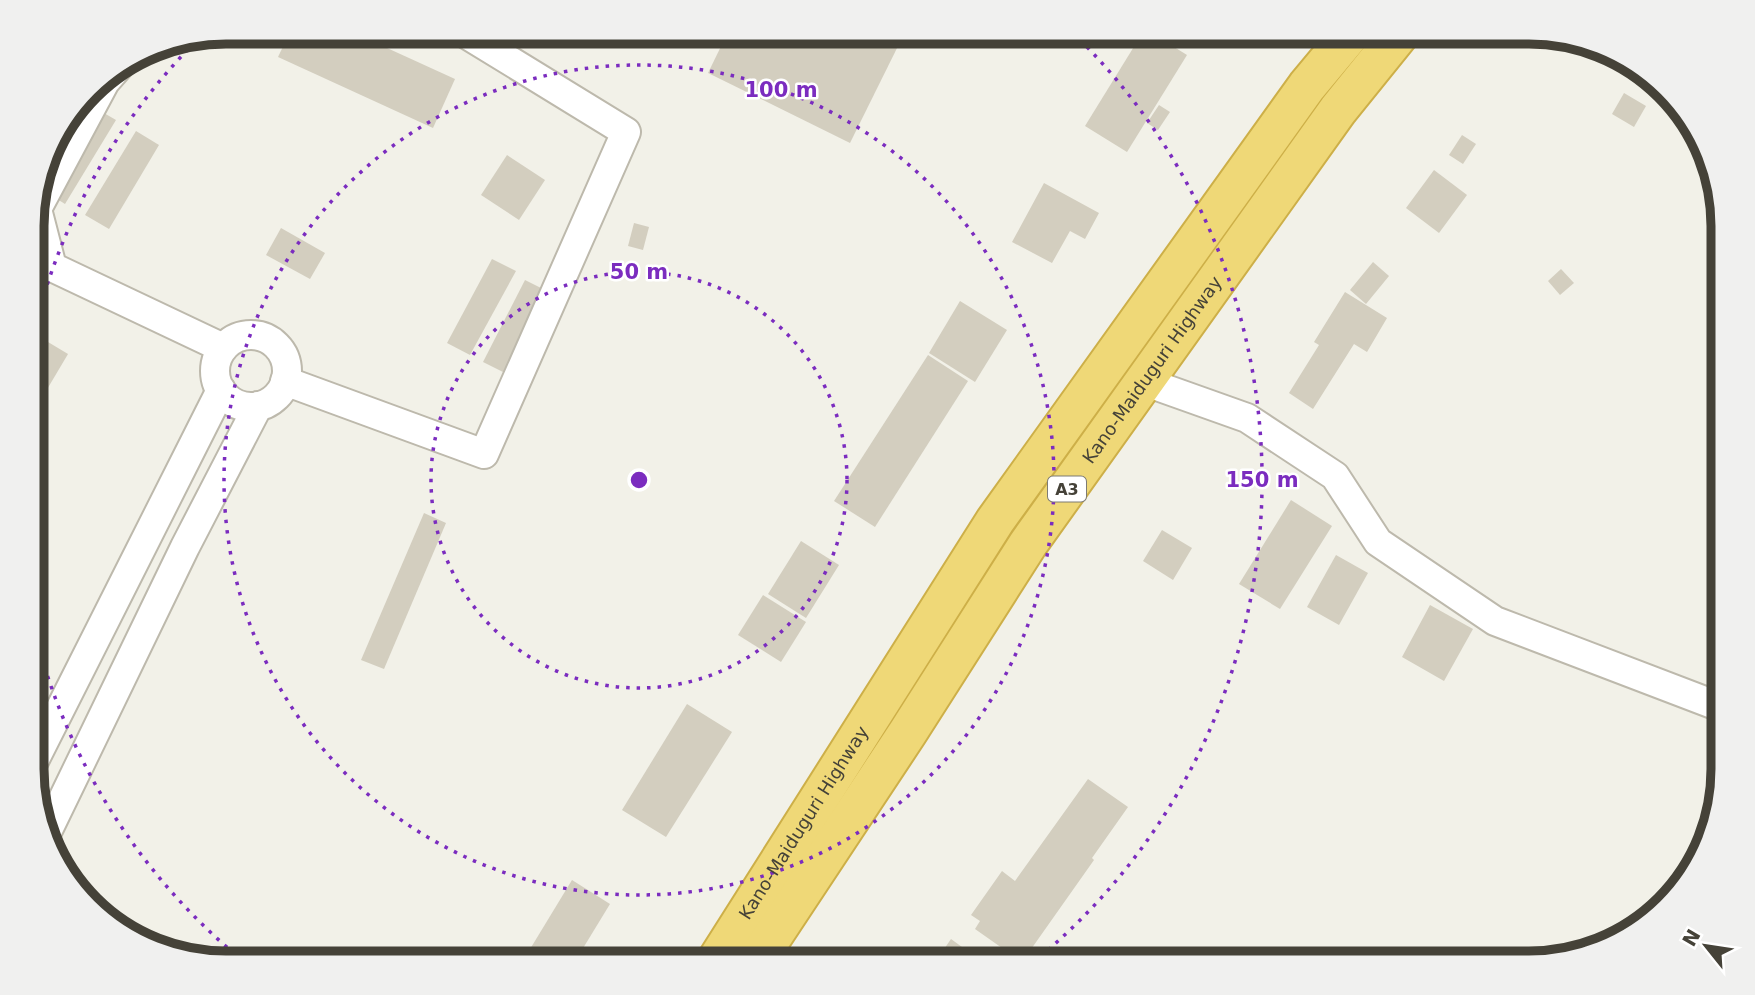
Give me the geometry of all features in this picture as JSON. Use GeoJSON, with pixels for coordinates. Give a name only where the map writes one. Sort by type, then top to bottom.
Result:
{"type":"FeatureCollection","features":[{"type":"Feature","properties":{"kind":"highway","name":"Kano-Maiduguri Highway"},"geometry":{"type":"LineString","coordinates":[[723,951],[995,521],[1299,97],[1342,44]]}},
{"type":"Feature","properties":{"kind":"highway","name":"Kano-Maiduguri Highway"},"geometry":{"type":"LineString","coordinates":[[763,951],[1028,544],[1338,110],[1391,44]]}},
{"type":"Feature","properties":{"kind":"street"},"geometry":{"type":"LineString","coordinates":[[285,381],[484,454],[626,132],[483,44]]}},
{"type":"Feature","properties":{"kind":"street"},"geometry":{"type":"LineString","coordinates":[[48,189],[96,99]]}},
{"type":"Feature","properties":{"kind":"street"},"geometry":{"type":"LineString","coordinates":[[44,236],[52,267],[223,348]]}},
{"type":"Feature","properties":{"kind":"street"},"geometry":{"type":"LineString","coordinates":[[244,335],[268,339],[278,347],[284,357],[287,369],[285,381],[280,393],[270,401],[258,406],[244,406],[231,401],[221,390],[216,380],[217,358],[232,340],[244,335]]}},
{"type":"Feature","properties":{"kind":"street"},"geometry":{"type":"LineString","coordinates":[[1143,381],[1248,418],[1335,476],[1378,542],[1495,621],[1711,703]]}},
{"type":"Feature","properties":{"kind":"street"},"geometry":{"type":"LineString","coordinates":[[44,741],[221,390]]}},
{"type":"Feature","properties":{"kind":"street"},"geometry":{"type":"LineString","coordinates":[[52,822],[185,547],[258,406]]}},
{"type":"Feature","properties":{"kind":"building"},"geometry":{"type":"Polygon","coordinates":[[[284,44],[378,44],[455,79],[433,128],[278,57],[284,44]]]}},
{"type":"Feature","properties":{"kind":"building"},"geometry":{"type":"Polygon","coordinates":[[[722,44],[899,44],[850,143],[708,73],[722,44]]]}},
{"type":"Feature","properties":{"kind":"building"},"geometry":{"type":"Polygon","coordinates":[[[1136,44],[1169,44],[1187,55],[1127,152],[1085,126],[1136,44]]]}},
{"type":"Feature","properties":{"kind":"building"},"geometry":{"type":"Polygon","coordinates":[[[1624,93],[1646,106],[1634,127],[1612,114],[1624,93]]]}},
{"type":"Feature","properties":{"kind":"building"},"geometry":{"type":"Polygon","coordinates":[[[1159,105],[1170,112],[1158,130],[1147,123],[1159,105]]]}},
{"type":"Feature","properties":{"kind":"building"},"geometry":{"type":"Polygon","coordinates":[[[97,109],[116,120],[65,204],[47,193],[97,109]]]}},
{"type":"Feature","properties":{"kind":"building"},"geometry":{"type":"Polygon","coordinates":[[[136,131],[159,145],[109,229],[85,215],[136,131]]]}},
{"type":"Feature","properties":{"kind":"building"},"geometry":{"type":"Polygon","coordinates":[[[1462,135],[1476,144],[1463,164],[1449,155],[1462,135]]]}},
{"type":"Feature","properties":{"kind":"building"},"geometry":{"type":"Polygon","coordinates":[[[507,155],[545,180],[519,220],[481,195],[507,155]]]}},
{"type":"Feature","properties":{"kind":"building"},"geometry":{"type":"Polygon","coordinates":[[[1434,170],[1467,195],[1439,233],[1406,208],[1434,170]]]}},
{"type":"Feature","properties":{"kind":"building"},"geometry":{"type":"Polygon","coordinates":[[[1044,183],[1099,213],[1085,239],[1070,231],[1052,263],[1012,242],[1044,183]]]}},
{"type":"Feature","properties":{"kind":"building"},"geometry":{"type":"Polygon","coordinates":[[[634,223],[649,227],[643,250],[628,246],[634,223]]]}},
{"type":"Feature","properties":{"kind":"building"},"geometry":{"type":"Polygon","coordinates":[[[281,228],[325,253],[310,279],[266,255],[281,228]]]}},
{"type":"Feature","properties":{"kind":"building"},"geometry":{"type":"Polygon","coordinates":[[[492,259],[516,271],[470,355],[447,343],[492,259]]]}},
{"type":"Feature","properties":{"kind":"building"},"geometry":{"type":"Polygon","coordinates":[[[1373,262],[1389,276],[1366,304],[1350,290],[1373,262]]]}},
{"type":"Feature","properties":{"kind":"building"},"geometry":{"type":"Polygon","coordinates":[[[1561,269],[1574,283],[1560,295],[1548,281],[1561,269]]]}},
{"type":"Feature","properties":{"kind":"building"},"geometry":{"type":"Polygon","coordinates":[[[525,280],[549,292],[507,374],[483,362],[525,280]]]}},
{"type":"Feature","properties":{"kind":"building"},"geometry":{"type":"Polygon","coordinates":[[[1345,292],[1387,318],[1367,352],[1354,344],[1313,409],[1289,393],[1319,345],[1314,342],[1345,292]]]}},
{"type":"Feature","properties":{"kind":"building"},"geometry":{"type":"Polygon","coordinates":[[[960,301],[1007,330],[975,382],[929,353],[960,301]]]}},
{"type":"Feature","properties":{"kind":"building"},"geometry":{"type":"Polygon","coordinates":[[[44,340],[68,354],[44,394],[44,340]]]}},
{"type":"Feature","properties":{"kind":"building"},"geometry":{"type":"Polygon","coordinates":[[[928,355],[968,381],[875,527],[834,501],[928,355]]]}},
{"type":"Feature","properties":{"kind":"building"},"geometry":{"type":"Polygon","coordinates":[[[1291,500],[1332,526],[1280,609],[1239,584],[1291,500]]]}},
{"type":"Feature","properties":{"kind":"building"},"geometry":{"type":"Polygon","coordinates":[[[424,513],[446,523],[384,669],[361,660],[424,513]]]}},
{"type":"Feature","properties":{"kind":"building"},"geometry":{"type":"Polygon","coordinates":[[[1162,530],[1192,548],[1173,580],[1143,561],[1162,530]]]}},
{"type":"Feature","properties":{"kind":"building"},"geometry":{"type":"Polygon","coordinates":[[[801,541],[839,565],[806,618],[768,594],[801,541]]]}},
{"type":"Feature","properties":{"kind":"building"},"geometry":{"type":"Polygon","coordinates":[[[1336,555],[1368,573],[1339,625],[1307,607],[1336,555]]]}},
{"type":"Feature","properties":{"kind":"building"},"geometry":{"type":"Polygon","coordinates":[[[763,595],[806,622],[781,662],[738,635],[763,595]]]}},
{"type":"Feature","properties":{"kind":"building"},"geometry":{"type":"Polygon","coordinates":[[[1430,605],[1473,629],[1444,681],[1402,657],[1430,605]]]}},
{"type":"Feature","properties":{"kind":"building"},"geometry":{"type":"Polygon","coordinates":[[[687,704],[732,732],[666,837],[622,810],[687,704]]]}},
{"type":"Feature","properties":{"kind":"building"},"geometry":{"type":"Polygon","coordinates":[[[1088,779],[1128,807],[1030,951],[1006,951],[975,929],[980,921],[971,915],[1002,871],[1015,881],[1088,779]]]}},
{"type":"Feature","properties":{"kind":"building"},"geometry":{"type":"Polygon","coordinates":[[[572,880],[610,904],[581,951],[529,951],[572,880]]]}},
{"type":"Feature","properties":{"kind":"building"},"geometry":{"type":"Polygon","coordinates":[[[951,939],[968,951],[943,951],[951,939]]]}}]}
